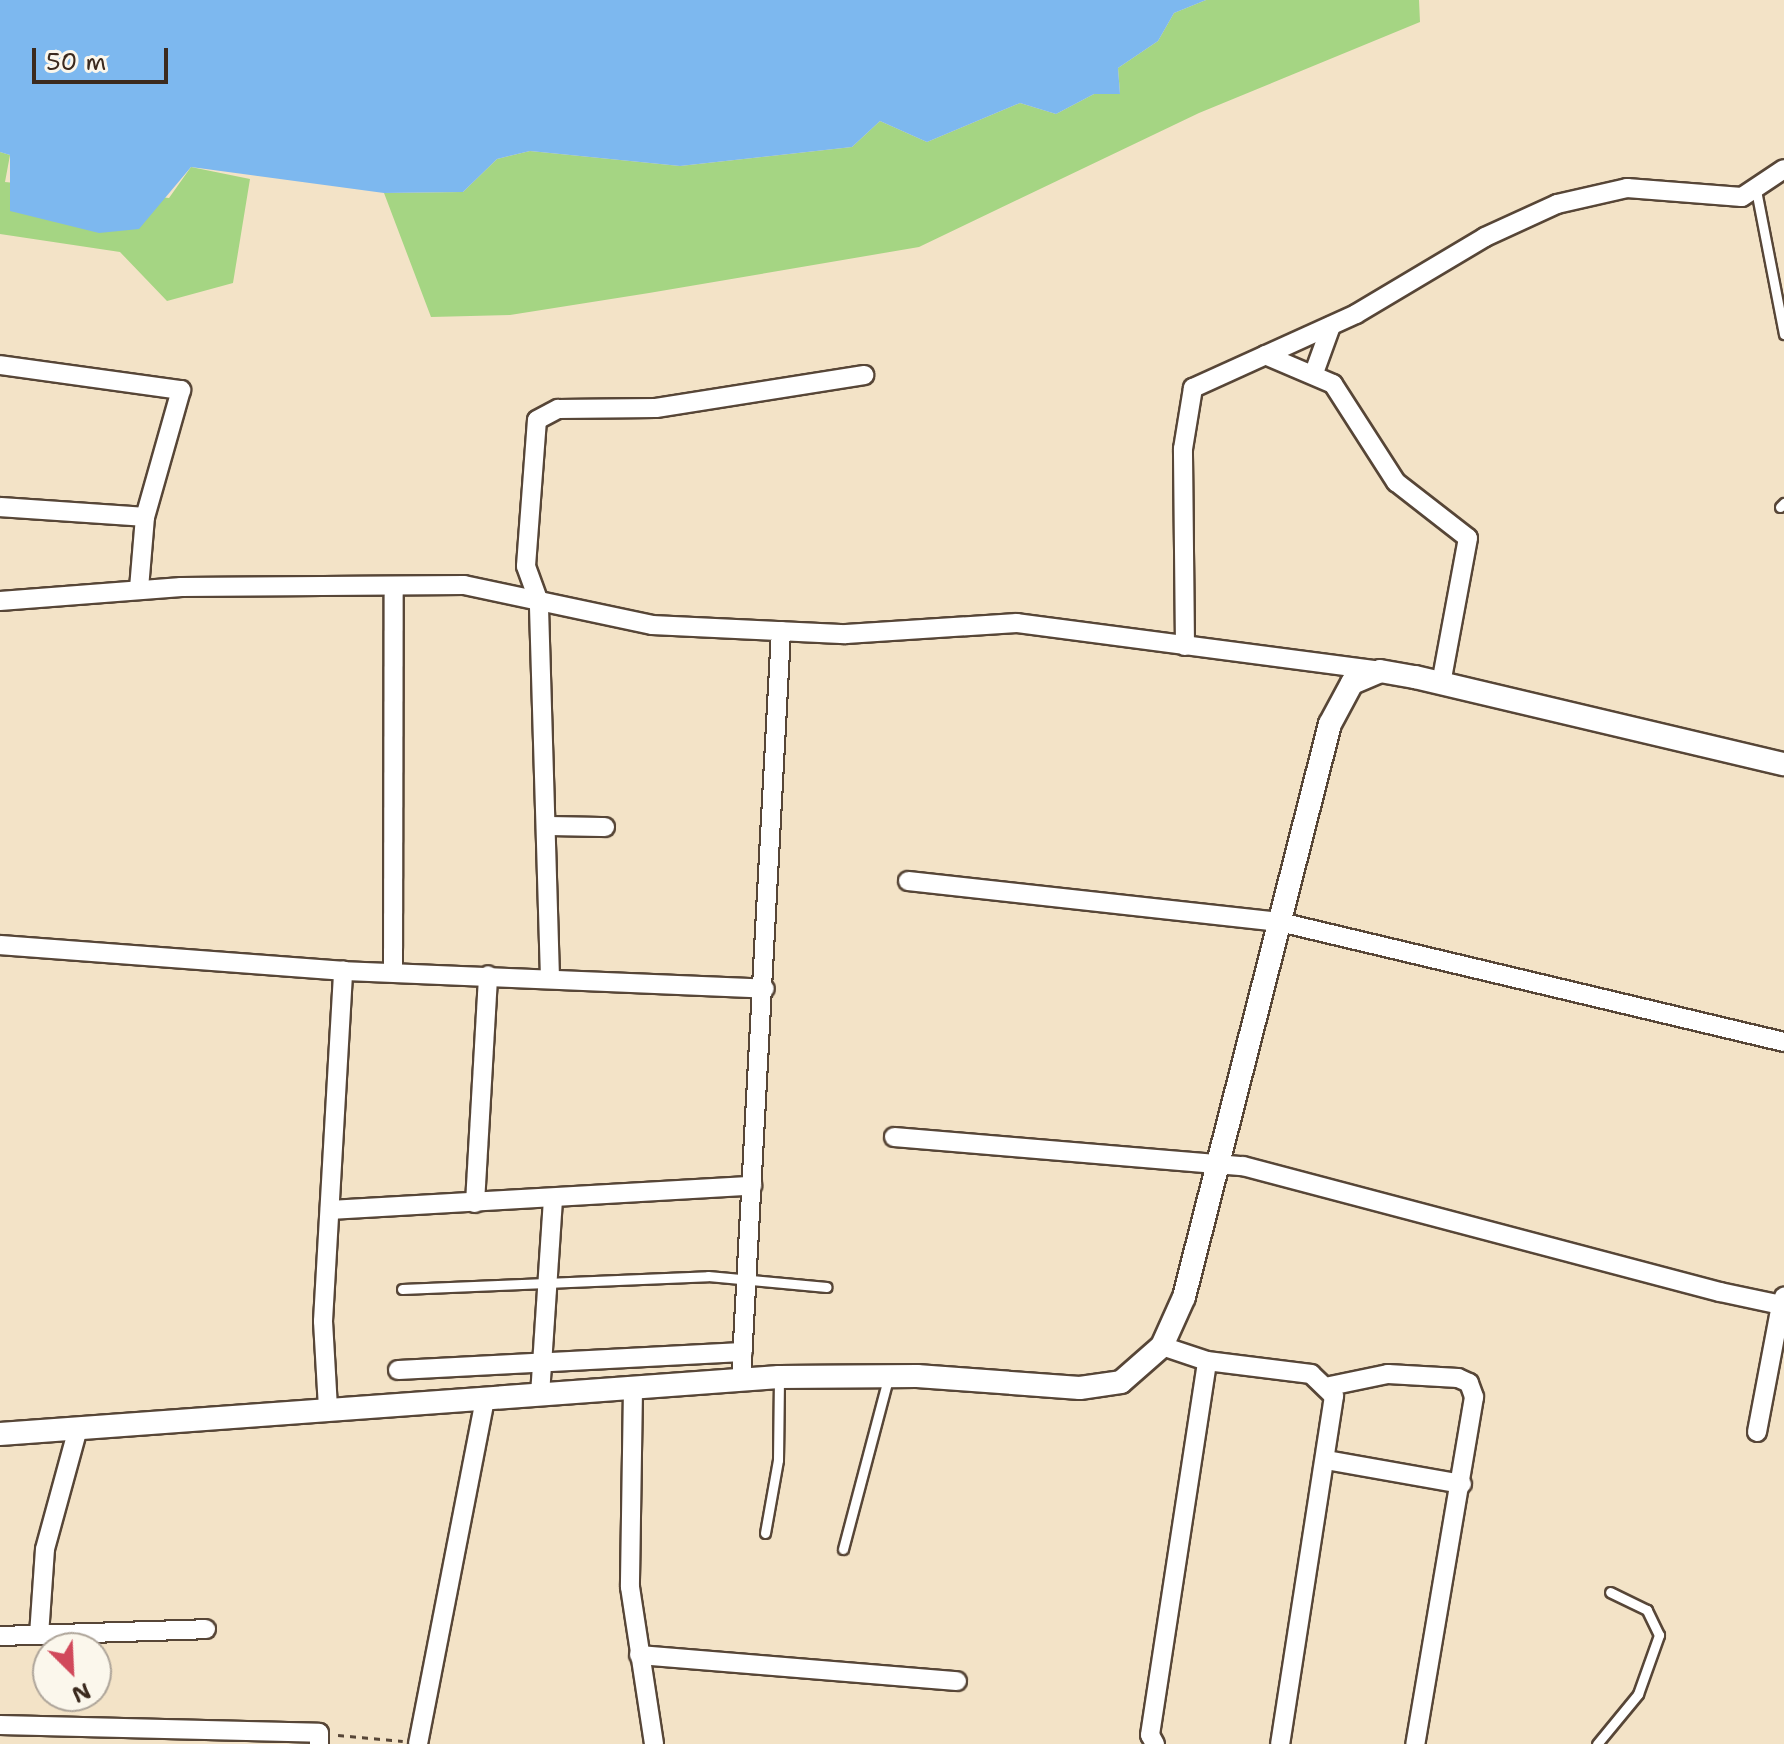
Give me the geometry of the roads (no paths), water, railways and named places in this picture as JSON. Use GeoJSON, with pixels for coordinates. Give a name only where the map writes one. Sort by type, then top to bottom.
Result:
{"type":"FeatureCollection","features":[{"type":"Feature","properties":{"kind":"street"},"geometry":{"type":"LineString","coordinates":[[1185,646],[1187,396],[1265,355],[1331,326],[1557,204],[1627,188],[1715,199],[1756,190],[1784,169]]}},
{"type":"Feature","properties":{"kind":"street"},"geometry":{"type":"LineString","coordinates":[[1314,373],[1331,326]]}},
{"type":"Feature","properties":{"kind":"street"},"geometry":{"type":"LineString","coordinates":[[1265,355],[1314,373],[1333,384],[1412,500],[1468,538],[1441,683]]}},
{"type":"Feature","properties":{"kind":"street"},"geometry":{"type":"LineString","coordinates":[[0,365],[181,390],[145,517],[139,589]]}},
{"type":"Feature","properties":{"kind":"street"},"geometry":{"type":"LineString","coordinates":[[550,978],[539,602],[526,566],[526,513],[534,430],[546,412],[656,408],[864,375]]}},
{"type":"Feature","properties":{"kind":"street"},"geometry":{"type":"LineString","coordinates":[[0,507],[145,517]]}},
{"type":"Feature","properties":{"kind":"street"},"geometry":{"type":"LineString","coordinates":[[0,601],[139,589],[464,585],[652,625],[846,634],[1017,623],[1380,671],[1784,764]]}},
{"type":"Feature","properties":{"kind":"street"},"geometry":{"type":"LineString","coordinates":[[393,972],[394,587]]}},
{"type":"Feature","properties":{"kind":"street"},"geometry":{"type":"LineString","coordinates":[[741,1380],[765,989],[781,631]]}},
{"type":"Feature","properties":{"kind":"street"},"geometry":{"type":"LineString","coordinates":[[0,1434],[779,1377],[889,1375],[1104,1386],[1136,1375],[1162,1346],[1184,1297],[1335,710],[1352,683],[1380,671]]}},
{"type":"Feature","properties":{"kind":"street"},"geometry":{"type":"LineString","coordinates":[[546,826],[605,827]]}},
{"type":"Feature","properties":{"kind":"street"},"geometry":{"type":"LineString","coordinates":[[908,881],[1280,922],[1784,1042]]}},
{"type":"Feature","properties":{"kind":"street"},"geometry":{"type":"LineString","coordinates":[[0,945],[343,971],[765,989]]}},
{"type":"Feature","properties":{"kind":"street"},"geometry":{"type":"LineString","coordinates":[[328,1408],[322,1359],[343,971]]}},
{"type":"Feature","properties":{"kind":"street"},"geometry":{"type":"LineString","coordinates":[[475,1203],[488,975]]}},
{"type":"Feature","properties":{"kind":"street"},"geometry":{"type":"LineString","coordinates":[[894,1137],[1219,1163],[1782,1301],[1757,1432]]}},
{"type":"Feature","properties":{"kind":"street"},"geometry":{"type":"LineString","coordinates":[[330,1210],[553,1200],[752,1186]]}},
{"type":"Feature","properties":{"kind":"street"},"geometry":{"type":"LineString","coordinates":[[540,1395],[553,1200]]}},
{"type":"Feature","properties":{"kind":"street"},"geometry":{"type":"LineString","coordinates":[[1162,1346],[1207,1361],[1311,1374],[1330,1386],[1336,1405],[1280,1744]]}},
{"type":"Feature","properties":{"kind":"street"},"geometry":{"type":"LineString","coordinates":[[398,1370],[542,1366],[743,1352]]}},
{"type":"Feature","properties":{"kind":"street"},"geometry":{"type":"LineString","coordinates":[[1155,1744],[1150,1735],[1207,1361]]}},
{"type":"Feature","properties":{"kind":"street"},"geometry":{"type":"LineString","coordinates":[[1330,1386],[1388,1374],[1469,1383],[1474,1397],[1462,1484],[1415,1744]]}},
{"type":"Feature","properties":{"kind":"street"},"geometry":{"type":"LineString","coordinates":[[633,1389],[628,1555],[639,1655],[654,1744]]}},
{"type":"Feature","properties":{"kind":"street"},"geometry":{"type":"LineString","coordinates":[[418,1743],[485,1398]]}},
{"type":"Feature","properties":{"kind":"street"},"geometry":{"type":"LineString","coordinates":[[39,1632],[45,1549],[78,1428]]}},
{"type":"Feature","properties":{"kind":"street"},"geometry":{"type":"LineString","coordinates":[[1326,1460],[1462,1484]]}},
{"type":"Feature","properties":{"kind":"street"},"geometry":{"type":"LineString","coordinates":[[112,1632],[206,1629]]}},
{"type":"Feature","properties":{"kind":"street"},"geometry":{"type":"LineString","coordinates":[[0,1636],[32,1635]]}},
{"type":"Feature","properties":{"kind":"street"},"geometry":{"type":"LineString","coordinates":[[639,1655],[957,1681]]}},
{"type":"Feature","properties":{"kind":"street"},"geometry":{"type":"LineString","coordinates":[[0,1725],[319,1738]]}},
{"type":"Feature","properties":{"kind":"lane"},"geometry":{"type":"LineString","coordinates":[[1756,190],[1784,334]]}},
{"type":"Feature","properties":{"kind":"lane"},"geometry":{"type":"LineString","coordinates":[[402,1289],[548,1283],[746,1281],[826,1287]]}},
{"type":"Feature","properties":{"kind":"lane"},"geometry":{"type":"LineString","coordinates":[[843,1549],[889,1375]]}},
{"type":"Feature","properties":{"kind":"lane"},"geometry":{"type":"LineString","coordinates":[[765,1533],[778,1460],[779,1377]]}},
{"type":"Feature","properties":{"kind":"lane"},"geometry":{"type":"LineString","coordinates":[[1597,1744],[1638,1694],[1659,1635],[1647,1610],[1610,1592]]}},
{"type":"Feature","properties":{"kind":"water"},"geometry":{"type":"Polygon","coordinates":[[[0,0],[1206,0],[1174,13],[1158,41],[1118,68],[1120,94],[1094,94],[1056,114],[1020,103],[927,142],[880,121],[852,147],[680,166],[530,151],[497,159],[463,192],[384,193],[191,167],[139,229],[99,233],[10,211],[10,155],[0,152],[0,0]]]}}]}
